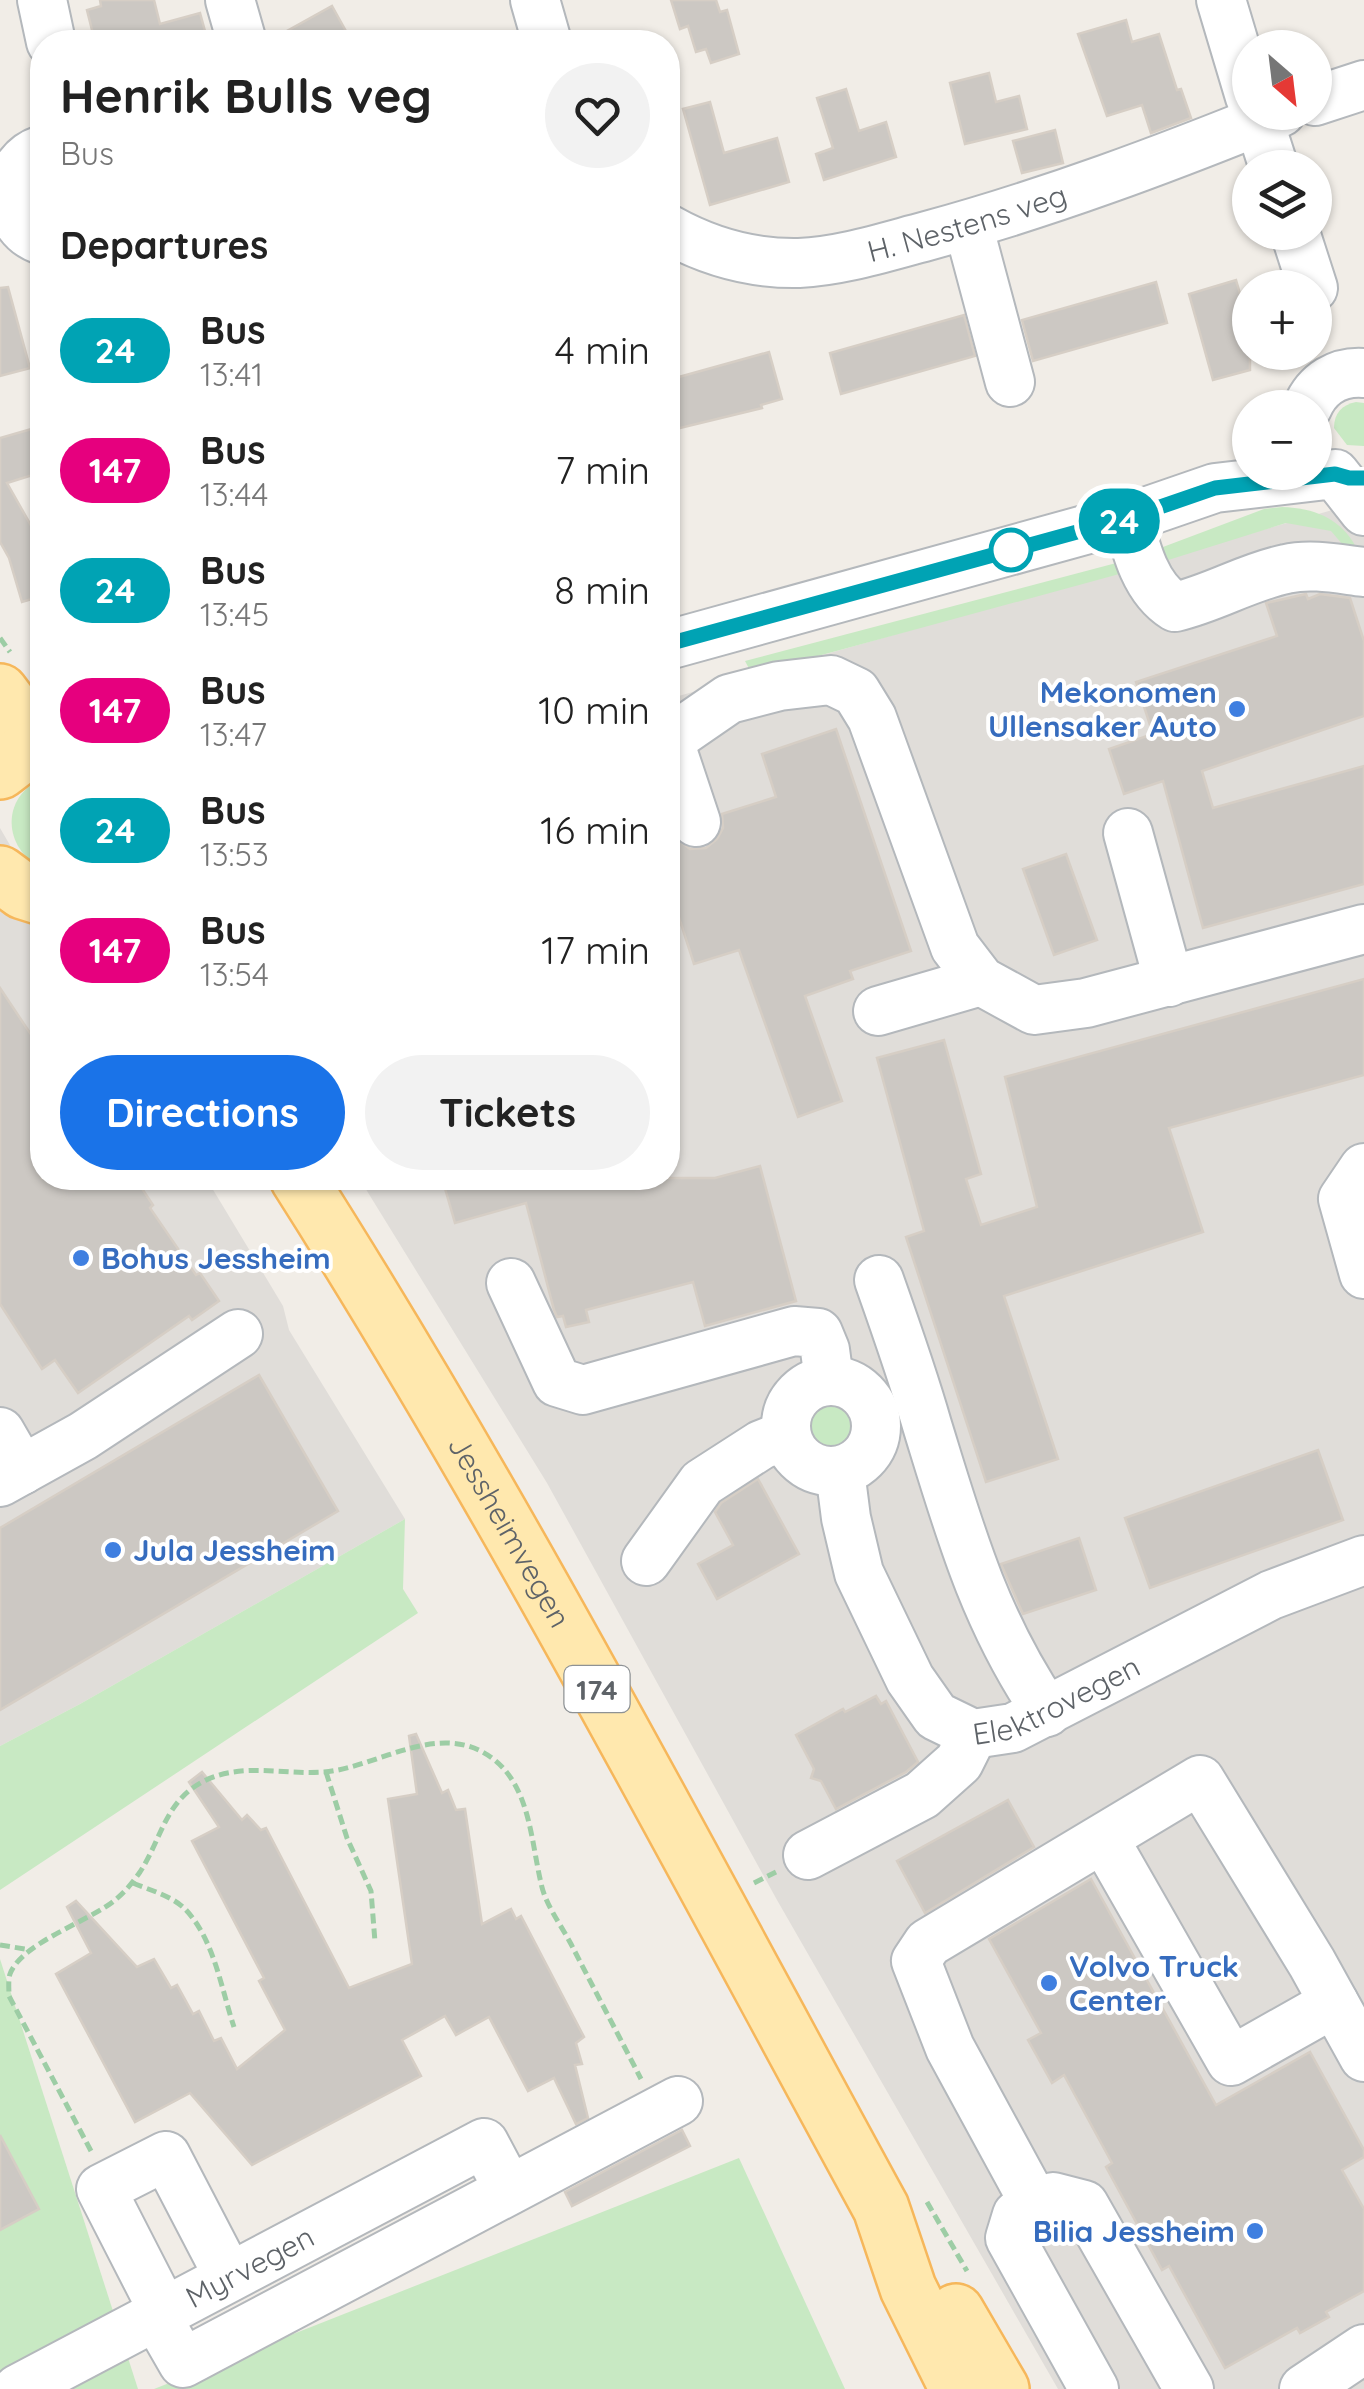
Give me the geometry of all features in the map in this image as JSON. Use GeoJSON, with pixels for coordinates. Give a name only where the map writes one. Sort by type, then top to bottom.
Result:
{"type":"FeatureCollection","features":[{"type":"Feature","properties":{"kind":"main road"},"geometry":{"type":"LineString","coordinates":[[0,692],[30,731]]}},
{"type":"Feature","properties":{"kind":"main road"},"geometry":{"type":"LineString","coordinates":[[0,771],[30,749]]}},
{"type":"Feature","properties":{"kind":"main road"},"geometry":{"type":"LineString","coordinates":[[0,874],[30,894]]}},
{"type":"Feature","properties":{"kind":"main road","name":"Jessheimvegen"},"geometry":{"type":"LineString","coordinates":[[306,1190],[377,1301],[488,1490],[881,2208],[934,2275],[1001,2389]]}},
{"type":"Feature","properties":{"kind":"main road","name":"Jessheimvegen"},"geometry":{"type":"LineString","coordinates":[[881,2208],[908,2288],[958,2389]]}},
{"type":"Feature","properties":{"kind":"street"},"geometry":{"type":"LineString","coordinates":[[42,0],[48,30]]}},
{"type":"Feature","properties":{"kind":"street"},"geometry":{"type":"LineString","coordinates":[[230,0],[239,30]]}},
{"type":"Feature","properties":{"kind":"street"},"geometry":{"type":"LineString","coordinates":[[535,0],[544,30]]}},
{"type":"Feature","properties":{"kind":"street"},"geometry":{"type":"LineString","coordinates":[[1221,0],[1232,31]]}},
{"type":"Feature","properties":{"kind":"street"},"geometry":{"type":"LineString","coordinates":[[1332,96],[1364,86]]}},
{"type":"Feature","properties":{"kind":"street","name":"H. Nestens veg"},"geometry":{"type":"LineString","coordinates":[[680,236],[696,245],[760,261],[802,263],[859,254],[968,225],[1108,180],[1216,141],[1232,130]]}},
{"type":"Feature","properties":{"kind":"street"},"geometry":{"type":"LineString","coordinates":[[18,168],[8,200],[15,221],[30,235]]}},
{"type":"Feature","properties":{"kind":"street"},"geometry":{"type":"LineString","coordinates":[[968,225],[1010,382]]}},
{"type":"Feature","properties":{"kind":"street"},"geometry":{"type":"LineString","coordinates":[[1319,390],[1331,379],[1364,373]]}},
{"type":"Feature","properties":{"kind":"street"},"geometry":{"type":"LineString","coordinates":[[729,699],[690,639],[1128,518],[1215,488],[1338,470],[1364,511]]}},
{"type":"Feature","properties":{"kind":"street"},"geometry":{"type":"LineString","coordinates":[[1215,488],[1232,471]]}},
{"type":"Feature","properties":{"kind":"street"},"geometry":{"type":"LineString","coordinates":[[1128,518],[1136,548],[1158,597],[1175,607],[1206,600],[1248,580],[1290,568],[1364,572]]}},
{"type":"Feature","properties":{"kind":"street"},"geometry":{"type":"LineString","coordinates":[[680,733],[729,699],[778,686],[830,680],[856,692],[872,718],[955,947],[981,981],[1034,1010],[1086,1003],[1364,929]]}},
{"type":"Feature","properties":{"kind":"street"},"geometry":{"type":"LineString","coordinates":[[680,776],[696,822]]}},
{"type":"Feature","properties":{"kind":"street"},"geometry":{"type":"LineString","coordinates":[[1128,834],[1169,982]]}},
{"type":"Feature","properties":{"kind":"street"},"geometry":{"type":"LineString","coordinates":[[878,1011],[981,981]]}},
{"type":"Feature","properties":{"kind":"street"},"geometry":{"type":"LineString","coordinates":[[1364,1168],[1343,1198],[1364,1274]]}},
{"type":"Feature","properties":{"kind":"street"},"geometry":{"type":"LineString","coordinates":[[879,1280],[916,1386],[972,1572],[1011,1655],[1047,1712]]}},
{"type":"Feature","properties":{"kind":"street"},"geometry":{"type":"LineString","coordinates":[[510,1283],[557,1382],[583,1390],[794,1331],[818,1333],[826,1350],[828,1380]]}},
{"type":"Feature","properties":{"kind":"street"},"geometry":{"type":"LineString","coordinates":[[7,1462],[83,1436],[238,1334]]}},
{"type":"Feature","properties":{"kind":"street"},"geometry":{"type":"LineString","coordinates":[[828,1380],[857,1388],[870,1403],[876,1428],[866,1455],[840,1470],[826,1471],[800,1459],[786,1434],[786,1419],[791,1404],[814,1383],[828,1380]]}},
{"type":"Feature","properties":{"kind":"street"},"geometry":{"type":"LineString","coordinates":[[870,1403],[916,1386]]}},
{"type":"Feature","properties":{"kind":"street"},"geometry":{"type":"LineString","coordinates":[[646,1561],[702,1483],[786,1434]]}},
{"type":"Feature","properties":{"kind":"street","name":"Elektrovegen"},"geometry":{"type":"LineString","coordinates":[[840,1470],[846,1518],[860,1572],[883,1626],[910,1678],[936,1716],[973,1734],[1013,1728],[1271,1596],[1364,1560]]}},
{"type":"Feature","properties":{"kind":"street"},"geometry":{"type":"LineString","coordinates":[[808,1855],[922,1796],[959,1762],[973,1734]]}},
{"type":"Feature","properties":{"kind":"street"},"geometry":{"type":"LineString","coordinates":[[1036,2206],[950,2048],[916,1961],[928,1943],[1200,1780],[1364,2057]]}},
{"type":"Feature","properties":{"kind":"street"},"geometry":{"type":"LineString","coordinates":[[1104,1839],[1230,2061],[1334,2002]]}},
{"type":"Feature","properties":{"kind":"street"},"geometry":{"type":"LineString","coordinates":[[229,2277],[166,2156],[101,2189],[183,2363],[668,2106]]}},
{"type":"Feature","properties":{"kind":"street","name":"Myrvegen"},"geometry":{"type":"LineString","coordinates":[[18,2389],[484,2143],[509,2190]]}},
{"type":"Feature","properties":{"kind":"street"},"geometry":{"type":"LineString","coordinates":[[1094,2389],[1010,2238],[1016,2215],[1053,2198],[1084,2205],[1189,2389]]}},
{"type":"Feature","properties":{"kind":"street"},"geometry":{"type":"LineString","coordinates":[[1304,2389],[1364,2348]]}},
{"type":"Feature","properties":{"kind":"path"},"geometry":{"type":"LineString","coordinates":[[9,1996],[9,1975],[31,1950],[113,1902],[142,1868],[172,1807],[207,1780],[248,1770],[326,1772],[406,1749],[444,1744],[470,1746],[509,1773],[528,1822],[542,1888],[668,2106]]}},
{"type":"Feature","properties":{"kind":"path"},"geometry":{"type":"LineString","coordinates":[[326,1772],[346,1838],[371,1891],[375,1942]]}},
{"type":"Feature","properties":{"kind":"path"},"geometry":{"type":"LineString","coordinates":[[132,1883],[172,1900],[192,1919],[212,1956],[234,2027]]}},
{"type":"Feature","properties":{"kind":"path"},"geometry":{"type":"LineString","coordinates":[[0,1945],[31,1950]]}},
{"type":"Feature","properties":{"kind":"path"},"geometry":{"type":"LineString","coordinates":[[0,1987],[9,1996],[108,2185]]}},
{"type":"Feature","properties":{"kind":"shaded area"},"geometry":{"type":"Polygon","coordinates":[[[1364,501],[1364,2389],[1058,2389],[777,1900],[547,1483],[366,1190],[680,1190],[680,696],[1364,501]]]}},
{"type":"Feature","properties":{"kind":"shaded area"},"geometry":{"type":"Polygon","coordinates":[[[0,828],[30,879],[30,1190],[213,1190],[283,1306],[289,1330],[405,1519],[0,1746],[0,828]]]}},
{"type":"Feature","properties":{"kind":"green space"},"geometry":{"type":"Polygon","coordinates":[[[1356,402],[1364,403],[1364,446],[1347,445],[1334,428],[1340,410],[1356,402]]]}},
{"type":"Feature","properties":{"kind":"green space"},"geometry":{"type":"Polygon","coordinates":[[[1282,507],[1327,517],[1344,531],[1358,551],[1343,545],[1331,531],[1286,523],[1165,561],[1155,550],[1264,509],[1282,507]]]}},
{"type":"Feature","properties":{"kind":"green space"},"geometry":{"type":"Polygon","coordinates":[[[1120,562],[1123,573],[752,674],[745,661],[1120,562]]]}},
{"type":"Feature","properties":{"kind":"green space"},"geometry":{"type":"Polygon","coordinates":[[[28,787],[30,860],[20,849],[12,823],[13,810],[28,787]]]}},
{"type":"Feature","properties":{"kind":"green space"},"geometry":{"type":"Polygon","coordinates":[[[833,1401],[851,1408],[858,1426],[851,1444],[833,1451],[815,1444],[808,1426],[815,1408],[833,1401]]]}},
{"type":"Feature","properties":{"kind":"green space"},"geometry":{"type":"Polygon","coordinates":[[[405,1519],[403,1589],[418,1613],[0,1890],[0,1746],[405,1519]]]}},
{"type":"Feature","properties":{"kind":"green space"},"geometry":{"type":"Polygon","coordinates":[[[0,1959],[138,2389],[0,2389],[0,1959]]]}},
{"type":"Feature","properties":{"kind":"green space"},"geometry":{"type":"Polygon","coordinates":[[[739,2158],[845,2389],[154,2389],[739,2158]]]}},
{"type":"Feature","properties":{"kind":"building"},"geometry":{"type":"Polygon","coordinates":[[[100,0],[154,0],[160,24],[200,13],[205,30],[92,30],[87,10],[101,6],[100,0]]]}},
{"type":"Feature","properties":{"kind":"building"},"geometry":{"type":"Polygon","coordinates":[[[671,0],[716,0],[720,12],[727,10],[739,54],[711,63],[706,49],[696,52],[688,26],[680,29],[671,0]]]}},
{"type":"Feature","properties":{"kind":"building"},"geometry":{"type":"Polygon","coordinates":[[[332,6],[345,30],[289,30],[332,6]]]}},
{"type":"Feature","properties":{"kind":"building"},"geometry":{"type":"Polygon","coordinates":[[[1126,20],[1132,42],[1159,34],[1177,90],[1181,89],[1191,118],[1151,133],[1142,105],[1107,116],[1078,34],[1126,20]]]}},
{"type":"Feature","properties":{"kind":"building"},"geometry":{"type":"Polygon","coordinates":[[[989,73],[996,102],[1019,96],[1027,129],[965,144],[950,83],[989,73]]]}},
{"type":"Feature","properties":{"kind":"building"},"geometry":{"type":"Polygon","coordinates":[[[846,89],[859,131],[886,122],[896,157],[824,180],[816,154],[833,148],[817,98],[846,89]]]}},
{"type":"Feature","properties":{"kind":"building"},"geometry":{"type":"Polygon","coordinates":[[[710,102],[724,153],[777,138],[789,182],[710,205],[683,109],[710,102]]]}},
{"type":"Feature","properties":{"kind":"building"},"geometry":{"type":"Polygon","coordinates":[[[1055,130],[1063,163],[1022,173],[1013,141],[1055,130]]]}},
{"type":"Feature","properties":{"kind":"building"},"geometry":{"type":"Polygon","coordinates":[[[1232,281],[1232,370],[1250,370],[1213,380],[1189,294],[1232,281]]]}},
{"type":"Feature","properties":{"kind":"building"},"geometry":{"type":"Polygon","coordinates":[[[1156,282],[1167,323],[1033,361],[1022,320],[1156,282]]]}},
{"type":"Feature","properties":{"kind":"building"},"geometry":{"type":"Polygon","coordinates":[[[8,287],[30,368],[0,376],[0,288],[8,287]]]}},
{"type":"Feature","properties":{"kind":"building"},"geometry":{"type":"Polygon","coordinates":[[[964,315],[975,356],[841,394],[830,353],[964,315]]]}},
{"type":"Feature","properties":{"kind":"building"},"geometry":{"type":"Polygon","coordinates":[[[769,352],[782,399],[761,405],[762,408],[680,428],[680,377],[769,352]]]}},
{"type":"Feature","properties":{"kind":"building"},"geometry":{"type":"Polygon","coordinates":[[[30,429],[30,476],[7,483],[30,524],[30,600],[22,602],[0,542],[0,438],[30,429]]]}},
{"type":"Feature","properties":{"kind":"building"},"geometry":{"type":"Polygon","coordinates":[[[1306,594],[1308,599],[1320,594],[1350,598],[1364,641],[1364,716],[1202,771],[1213,808],[1364,766],[1364,884],[1203,928],[1163,781],[1124,794],[1109,749],[1153,734],[1136,682],[1277,636],[1266,603],[1306,594]]]}},
{"type":"Feature","properties":{"kind":"building"},"geometry":{"type":"Polygon","coordinates":[[[836,729],[911,951],[850,971],[853,979],[805,996],[842,1101],[798,1117],[739,950],[694,964],[680,921],[680,841],[690,849],[706,848],[723,828],[722,814],[776,797],[762,754],[836,729]]]}},
{"type":"Feature","properties":{"kind":"building"},"geometry":{"type":"Polygon","coordinates":[[[1066,854],[1097,940],[1054,955],[1023,869],[1066,854]]]}},
{"type":"Feature","properties":{"kind":"building"},"geometry":{"type":"Polygon","coordinates":[[[1364,979],[1364,1075],[1169,1128],[1203,1232],[1004,1296],[1058,1459],[986,1482],[906,1237],[924,1231],[877,1058],[944,1040],[981,1174],[966,1179],[981,1225],[1037,1207],[1005,1077],[1364,979]]]}},
{"type":"Feature","properties":{"kind":"building"},"geometry":{"type":"Polygon","coordinates":[[[0,988],[30,1033],[30,1190],[143,1190],[153,1205],[150,1208],[219,1301],[192,1320],[189,1316],[78,1393],[55,1360],[42,1369],[0,1304],[0,988]]]}},
{"type":"Feature","properties":{"kind":"building"},"geometry":{"type":"Polygon","coordinates":[[[760,1166],[796,1301],[705,1326],[693,1282],[586,1310],[589,1322],[566,1327],[563,1316],[557,1317],[554,1310],[526,1203],[455,1223],[445,1190],[680,1190],[680,1178],[715,1178],[760,1166]]]}},
{"type":"Feature","properties":{"kind":"building"},"geometry":{"type":"Polygon","coordinates":[[[259,1375],[338,1511],[0,1710],[0,1528],[259,1375]]]}},
{"type":"Feature","properties":{"kind":"building"},"geometry":{"type":"Polygon","coordinates":[[[1318,1450],[1343,1520],[1150,1588],[1125,1518],[1318,1450]]]}},
{"type":"Feature","properties":{"kind":"building"},"geometry":{"type":"Polygon","coordinates":[[[758,1479],[799,1554],[717,1599],[698,1564],[733,1545],[715,1512],[721,1503],[758,1479]]]}},
{"type":"Feature","properties":{"kind":"building"},"geometry":{"type":"Polygon","coordinates":[[[1079,1538],[1096,1590],[1023,1614],[1001,1564],[1079,1538]]]}},
{"type":"Feature","properties":{"kind":"building"},"geometry":{"type":"Polygon","coordinates":[[[876,1696],[881,1704],[886,1701],[918,1762],[836,1809],[821,1781],[811,1778],[814,1769],[796,1735],[876,1696]]]}},
{"type":"Feature","properties":{"kind":"building"},"geometry":{"type":"Polygon","coordinates":[[[416,1734],[442,1793],[448,1790],[456,1810],[465,1809],[482,1924],[511,1909],[516,1919],[521,1916],[584,2037],[576,2043],[582,2064],[575,2065],[588,2118],[576,2124],[554,2078],[528,2091],[489,2017],[456,2035],[445,2016],[402,2040],[421,2076],[252,2165],[190,2093],[135,2122],[56,1974],[91,1953],[67,1907],[76,1901],[137,1967],[154,1959],[171,1988],[177,1985],[193,2014],[199,2011],[214,2041],[221,2038],[237,2069],[285,2030],[259,1981],[264,1978],[192,1841],[219,1827],[189,1782],[202,1772],[242,1820],[247,1815],[261,1830],[266,1828],[349,1988],[412,1964],[388,1799],[417,1794],[409,1736],[416,1734]]]}},
{"type":"Feature","properties":{"kind":"building"},"geometry":{"type":"Polygon","coordinates":[[[1008,1800],[1034,1847],[925,1913],[897,1861],[1008,1800]]]}},
{"type":"Feature","properties":{"kind":"building"},"geometry":{"type":"Polygon","coordinates":[[[1091,1879],[1216,2105],[1310,2052],[1364,2150],[1364,2157],[1342,2170],[1364,2209],[1364,2291],[1326,2312],[1329,2317],[1300,2333],[1297,2328],[1225,2368],[1169,2266],[1162,2270],[1106,2167],[1112,2163],[1064,2075],[1052,2083],[1028,2040],[1041,2033],[989,1939],[1091,1879]]]}},
{"type":"Feature","properties":{"kind":"building"},"geometry":{"type":"Polygon","coordinates":[[[682,2130],[690,2146],[572,2206],[565,2192],[682,2130]]]}},
{"type":"Feature","properties":{"kind":"building"},"geometry":{"type":"Polygon","coordinates":[[[0,2135],[39,2209],[0,2230],[0,2135]]]}},
{"type":"Feature","properties":{"kind":"bus line","name":"24"},"geometry":{"type":"LineString","coordinates":[[680,641],[1128,518],[1215,488],[1335,474],[1364,478]]}},
{"type":"Feature","properties":{"kind":"place","name":"Mekonomen Ullensaker Auto"},"geometry":{"type":"Point","coordinates":[1237,709]}},
{"type":"Feature","properties":{"kind":"place","name":"Bohus Jessheim"},"geometry":{"type":"Point","coordinates":[81,1258]}},
{"type":"Feature","properties":{"kind":"place","name":"Jula Jessheim"},"geometry":{"type":"Point","coordinates":[113,1550]}},
{"type":"Feature","properties":{"kind":"place","name":"Volvo Truck Center"},"geometry":{"type":"Point","coordinates":[1049,1983]}},
{"type":"Feature","properties":{"kind":"place","name":"Bilia Jessheim"},"geometry":{"type":"Point","coordinates":[1255,2231]}}]}
